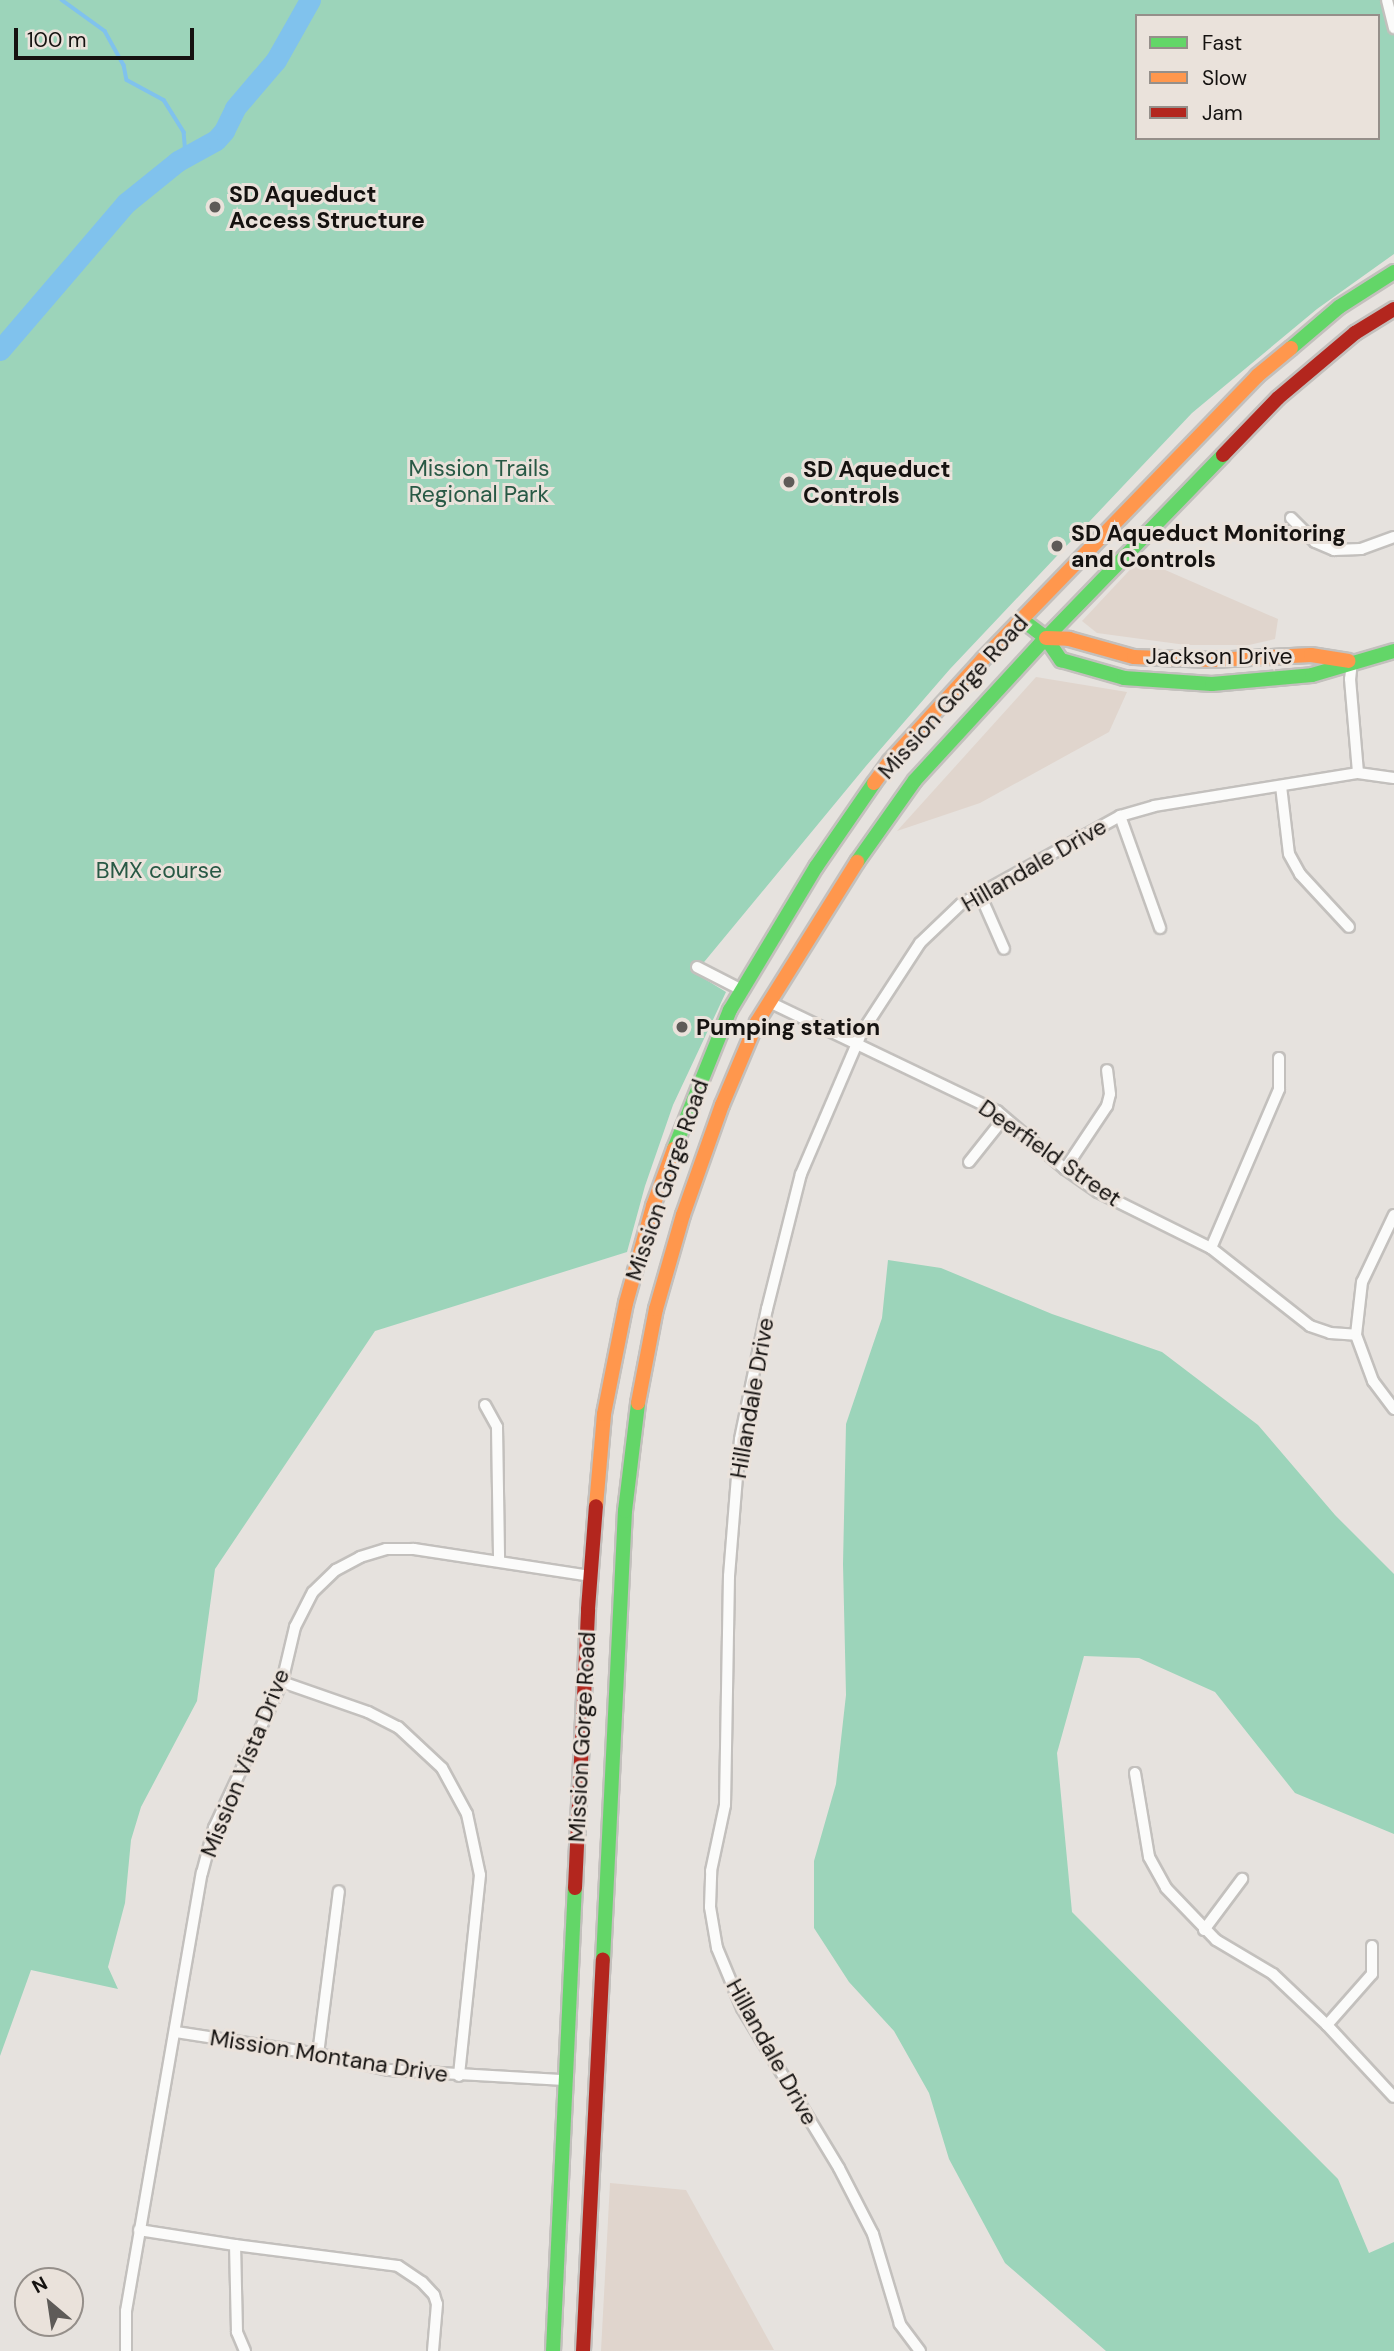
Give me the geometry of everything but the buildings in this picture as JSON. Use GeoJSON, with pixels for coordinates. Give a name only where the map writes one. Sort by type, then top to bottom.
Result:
{"type":"FeatureCollection","features":[{"type":"Feature","properties":{"kind":"main road","name":"Mission Gorge Road"},"geometry":{"type":"LineString","coordinates":[[553,2351],[590,1576],[604,1414],[626,1303],[658,1193],[696,1090],[741,990],[816,867],[890,761],[1021,619],[1256,376],[1339,307],[1394,272]]}},
{"type":"Feature","properties":{"kind":"main road","name":"Mission Gorge Road"},"geometry":{"type":"LineString","coordinates":[[583,2351],[619,1604],[636,1413],[656,1309],[683,1215],[722,1105],[757,1023],[769,1002],[839,888],[915,780],[1046,638],[1279,398],[1355,333],[1394,309]]}},
{"type":"Feature","properties":{"kind":"main road","name":"Jackson Drive"},"geometry":{"type":"LineString","coordinates":[[1021,619],[1046,638],[1061,660],[1124,678],[1212,684],[1312,675],[1352,661],[1394,652]]}},
{"type":"Feature","properties":{"kind":"main road","name":"Jackson Drive"},"geometry":{"type":"LineString","coordinates":[[1046,638],[1069,639],[1134,657],[1212,660],[1311,655],[1352,661]]}},
{"type":"Feature","properties":{"kind":"street"},"geometry":{"type":"LineString","coordinates":[[1387,0],[1394,27]]}},
{"type":"Feature","properties":{"kind":"street"},"geometry":{"type":"LineString","coordinates":[[1291,517],[1315,542],[1334,550],[1361,550],[1394,537]]}},
{"type":"Feature","properties":{"kind":"street"},"geometry":{"type":"LineString","coordinates":[[1352,661],[1350,679],[1358,774]]}},
{"type":"Feature","properties":{"kind":"street","name":"Hillandale Drive"},"geometry":{"type":"LineString","coordinates":[[920,2351],[900,2325],[873,2234],[839,2168],[741,2008],[717,1948],[710,1907],[711,1871],[725,1805],[729,1576],[740,1439],[767,1309],[801,1174],[856,1045],[920,943],[961,904],[1120,816],[1154,806],[1358,774],[1394,778]]}},
{"type":"Feature","properties":{"kind":"street"},"geometry":{"type":"LineString","coordinates":[[1281,786],[1289,854],[1300,874],[1349,927]]}},
{"type":"Feature","properties":{"kind":"street"},"geometry":{"type":"LineString","coordinates":[[1120,816],[1160,928]]}},
{"type":"Feature","properties":{"kind":"street"},"geometry":{"type":"LineString","coordinates":[[979,892],[1004,949]]}},
{"type":"Feature","properties":{"kind":"street"},"geometry":{"type":"LineString","coordinates":[[697,967],[741,990]]}},
{"type":"Feature","properties":{"kind":"street","name":"Deerfield Street"},"geometry":{"type":"LineString","coordinates":[[769,1002],[997,1111],[1065,1169],[1098,1192],[1211,1248],[1310,1326],[1330,1333],[1356,1335]]}},
{"type":"Feature","properties":{"kind":"street"},"geometry":{"type":"LineString","coordinates":[[1211,1248],[1279,1089],[1279,1058]]}},
{"type":"Feature","properties":{"kind":"street"},"geometry":{"type":"LineString","coordinates":[[1065,1169],[1107,1106],[1110,1094],[1107,1070]]}},
{"type":"Feature","properties":{"kind":"street"},"geometry":{"type":"LineString","coordinates":[[969,1162],[1004,1118]]}},
{"type":"Feature","properties":{"kind":"street"},"geometry":{"type":"LineString","coordinates":[[1394,1215],[1362,1282],[1356,1335],[1373,1381],[1394,1409]]}},
{"type":"Feature","properties":{"kind":"street"},"geometry":{"type":"LineString","coordinates":[[485,1405],[497,1427],[499,1561]]}},
{"type":"Feature","properties":{"kind":"street","name":"Mission Vista Drive"},"geometry":{"type":"LineString","coordinates":[[126,2351],[125,2311],[202,1873],[214,1828],[282,1682],[295,1627],[313,1592],[336,1570],[360,1557],[386,1549],[414,1549],[590,1576]]}},
{"type":"Feature","properties":{"kind":"street"},"geometry":{"type":"LineString","coordinates":[[282,1682],[368,1712],[398,1727],[442,1768],[467,1814],[480,1875],[459,2076]]}},
{"type":"Feature","properties":{"kind":"street"},"geometry":{"type":"LineString","coordinates":[[1135,1773],[1149,1857],[1166,1888],[1216,1940],[1273,1974],[1327,2025],[1394,2097]]}},
{"type":"Feature","properties":{"kind":"street"},"geometry":{"type":"LineString","coordinates":[[1204,1930],[1242,1879]]}},
{"type":"Feature","properties":{"kind":"street"},"geometry":{"type":"LineString","coordinates":[[318,2054],[339,1891]]}},
{"type":"Feature","properties":{"kind":"street"},"geometry":{"type":"LineString","coordinates":[[1327,2025],[1372,1974],[1372,1946]]}},
{"type":"Feature","properties":{"kind":"street","name":"Mission Montana Drive"},"geometry":{"type":"LineString","coordinates":[[176,2032],[318,2054],[388,2070],[565,2080]]}},
{"type":"Feature","properties":{"kind":"street"},"geometry":{"type":"LineString","coordinates":[[139,2230],[398,2266],[422,2282],[434,2295],[437,2304],[433,2351]]}},
{"type":"Feature","properties":{"kind":"street"},"geometry":{"type":"LineString","coordinates":[[235,2245],[237,2332],[244,2351]]}},
{"type":"Feature","properties":{"kind":"shaded area"},"geometry":{"type":"Polygon","coordinates":[[[1140,559],[1278,619],[1275,639],[1249,645],[1186,645],[1097,633],[1082,621],[1140,559]]]}},
{"type":"Feature","properties":{"kind":"shaded area"},"geometry":{"type":"Polygon","coordinates":[[[1036,677],[1127,692],[1109,732],[980,803],[897,831],[1036,677]]]}},
{"type":"Feature","properties":{"kind":"shaded area"},"geometry":{"type":"Polygon","coordinates":[[[610,2183],[686,2190],[774,2350],[601,2351],[610,2183]]]}},
{"type":"Feature","properties":{"kind":"green space","name":"Mission Trails Regional Park"},"geometry":{"type":"Polygon","coordinates":[[[0,0],[1394,0],[1394,254],[1317,309],[1192,413],[950,669],[695,973],[726,992],[673,1105],[645,1186],[627,1252],[375,1331],[215,1569],[197,1701],[141,1807],[131,1840],[125,1903],[108,1967],[118,1989],[31,1970],[0,2056],[0,0]]]}},
{"type":"Feature","properties":{"kind":"green space"},"geometry":{"type":"Polygon","coordinates":[[[888,1260],[941,1268],[1052,1314],[1162,1352],[1258,1425],[1335,1515],[1394,1574],[1394,1834],[1295,1793],[1215,1692],[1139,1658],[1084,1656],[1057,1753],[1072,1912],[1338,2179],[1369,2253],[1394,2242],[1394,2351],[1106,2351],[1005,2263],[949,2159],[929,2093],[894,2031],[849,1982],[814,1928],[814,1861],[836,1784],[846,1695],[843,1564],[846,1424],[882,1318],[888,1260]]]}},
{"type":"Feature","properties":{"kind":"waterway"},"geometry":{"type":"LineString","coordinates":[[62,0],[105,31],[124,65],[127,80],[164,100],[184,132],[186,156]]}},
{"type":"Feature","properties":{"kind":"waterway"},"geometry":{"type":"LineString","coordinates":[[0,350],[126,203],[178,161],[216,140],[224,131],[235,108],[276,60],[310,0]]}},
{"type":"Feature","properties":{"kind":"traffic: fast"},"geometry":{"type":"LineString","coordinates":[[1291,348],[1339,307],[1394,272]]}},
{"type":"Feature","properties":{"kind":"traffic: fast"},"geometry":{"type":"LineString","coordinates":[[857,862],[915,780],[1040,644],[1223,455]]}},
{"type":"Feature","properties":{"kind":"traffic: fast"},"geometry":{"type":"LineString","coordinates":[[1021,619],[1046,638],[1061,660],[1124,678],[1212,684],[1312,675],[1394,651]]}},
{"type":"Feature","properties":{"kind":"traffic: fast"},"geometry":{"type":"LineString","coordinates":[[674,1149],[730,1010],[816,867],[874,783]]}},
{"type":"Feature","properties":{"kind":"traffic: fast"},"geometry":{"type":"LineString","coordinates":[[603,1960],[625,1511],[638,1403]]}},
{"type":"Feature","properties":{"kind":"traffic: fast"},"geometry":{"type":"LineString","coordinates":[[553,2351],[575,1888]]}},
{"type":"Feature","properties":{"kind":"traffic: slow"},"geometry":{"type":"LineString","coordinates":[[874,783],[890,761],[983,659],[1257,376],[1291,348]]}},
{"type":"Feature","properties":{"kind":"traffic: slow"},"geometry":{"type":"LineString","coordinates":[[1046,638],[1069,639],[1134,657],[1212,660],[1311,655],[1349,661]]}},
{"type":"Feature","properties":{"kind":"traffic: slow"},"geometry":{"type":"LineString","coordinates":[[638,1403],[656,1309],[683,1215],[722,1105],[757,1022],[857,862]]}},
{"type":"Feature","properties":{"kind":"traffic: slow"},"geometry":{"type":"LineString","coordinates":[[596,1506],[604,1414],[626,1303],[653,1206],[674,1149]]}},
{"type":"Feature","properties":{"kind":"traffic: jam"},"geometry":{"type":"LineString","coordinates":[[1223,455],[1278,398],[1355,333],[1394,309]]}},
{"type":"Feature","properties":{"kind":"traffic: jam"},"geometry":{"type":"LineString","coordinates":[[575,1888],[588,1609],[596,1506]]}},
{"type":"Feature","properties":{"kind":"traffic: jam"},"geometry":{"type":"LineString","coordinates":[[583,2351],[603,1960]]}},
{"type":"Feature","properties":{"kind":"place","name":"SD Aqueduct Access Structure"},"geometry":{"type":"Point","coordinates":[215,207]}},
{"type":"Feature","properties":{"kind":"place","name":"SD Aqueduct Controls"},"geometry":{"type":"Point","coordinates":[789,482]}},
{"type":"Feature","properties":{"kind":"place","name":"SD Aqueduct Monitoring and Controls"},"geometry":{"type":"Point","coordinates":[1057,546]}},
{"type":"Feature","properties":{"kind":"place","name":"Pumping station"},"geometry":{"type":"Point","coordinates":[682,1027]}},
{"type":"Feature","properties":{"kind":"park label","name":"BMX course"},"geometry":{"type":"Point","coordinates":[159,870]}}]}
